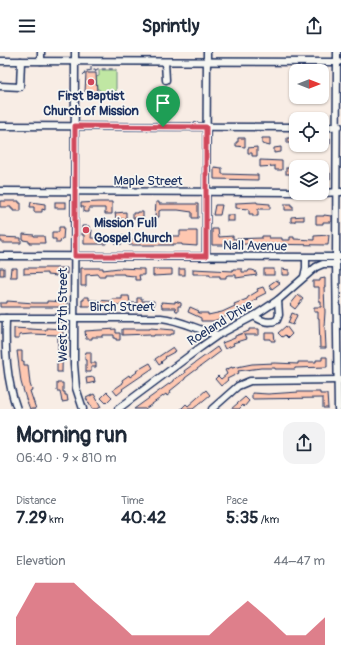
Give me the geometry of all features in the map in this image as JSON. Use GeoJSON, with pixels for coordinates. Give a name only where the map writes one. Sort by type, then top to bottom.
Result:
{"type":"FeatureCollection","features":[{"type":"Feature","properties":{"kind":"street"},"geometry":{"type":"LineString","coordinates":[[41,52],[41,61]]}},
{"type":"Feature","properties":{"kind":"street","name":"West 57th Street"},"geometry":{"type":"LineString","coordinates":[[75,52],[74,376],[76,388],[83,409]]}},
{"type":"Feature","properties":{"kind":"street"},"geometry":{"type":"LineString","coordinates":[[206,256],[207,52]]}},
{"type":"Feature","properties":{"kind":"street"},"geometry":{"type":"LineString","coordinates":[[337,52],[339,62],[339,257],[336,264],[339,320],[338,409]]}},
{"type":"Feature","properties":{"kind":"street"},"geometry":{"type":"LineString","coordinates":[[0,61],[339,62]]}},
{"type":"Feature","properties":{"kind":"street"},"geometry":{"type":"LineString","coordinates":[[0,86],[20,87],[21,61]]}},
{"type":"Feature","properties":{"kind":"street"},"geometry":{"type":"LineString","coordinates":[[165,62],[166,80]]}},
{"type":"Feature","properties":{"kind":"street"},"geometry":{"type":"LineString","coordinates":[[0,126],[289,127]]}},
{"type":"Feature","properties":{"kind":"street"},"geometry":{"type":"LineString","coordinates":[[329,128],[339,127]]}},
{"type":"Feature","properties":{"kind":"street","name":"Maple Street"},"geometry":{"type":"LineString","coordinates":[[0,191],[289,192]]}},
{"type":"Feature","properties":{"kind":"street"},"geometry":{"type":"LineString","coordinates":[[329,193],[339,192]]}},
{"type":"Feature","properties":{"kind":"street","name":"Nall Avenue"},"geometry":{"type":"LineString","coordinates":[[0,256],[339,257]]}},
{"type":"Feature","properties":{"kind":"street"},"geometry":{"type":"LineString","coordinates":[[304,277],[306,258]]}},
{"type":"Feature","properties":{"kind":"street","name":"Roeland Drive"},"geometry":{"type":"LineString","coordinates":[[118,409],[203,345],[218,335],[254,316],[278,300],[316,267],[323,264],[336,264]]}},
{"type":"Feature","properties":{"kind":"street"},"geometry":{"type":"LineString","coordinates":[[254,316],[261,321],[273,322],[277,320],[279,315],[278,300]]}},
{"type":"Feature","properties":{"kind":"street"},"geometry":{"type":"LineString","coordinates":[[3,318],[7,371],[10,389],[17,409]]}},
{"type":"Feature","properties":{"kind":"street","name":"Birch Street"},"geometry":{"type":"LineString","coordinates":[[3,318],[169,319],[218,335]]}},
{"type":"Feature","properties":{"kind":"street"},"geometry":{"type":"LineString","coordinates":[[203,331],[203,345]]}},
{"type":"Feature","properties":{"kind":"street"},"geometry":{"type":"LineString","coordinates":[[212,409],[238,386],[250,381],[339,380]]}},
{"type":"Feature","properties":{"kind":"path"},"geometry":{"type":"LineString","coordinates":[[91,66],[91,73]]}},
{"type":"Feature","properties":{"kind":"path"},"geometry":{"type":"LineString","coordinates":[[84,74],[86,71],[91,70],[116,69]]}},
{"type":"Feature","properties":{"kind":"green space"},"geometry":{"type":"Polygon","coordinates":[[[99,70],[116,70],[116,93],[100,93],[100,90],[96,88],[96,77],[99,76],[99,70]]]}},
{"type":"Feature","properties":{"kind":"building","name":"First Baptist Church of Mission"},"geometry":{"type":"Polygon","coordinates":[[[86,73],[96,73],[97,92],[85,92],[86,73]]]}},
{"type":"Feature","properties":{"kind":"building"},"geometry":{"type":"Polygon","coordinates":[[[238,138],[245,138],[245,147],[236,146],[238,138]]]}},
{"type":"Feature","properties":{"kind":"building"},"geometry":{"type":"Polygon","coordinates":[[[262,138],[270,138],[270,146],[262,144],[262,138]]]}},
{"type":"Feature","properties":{"kind":"building"},"geometry":{"type":"Polygon","coordinates":[[[257,147],[257,156],[252,156],[252,153],[248,153],[248,148],[257,147]]]}},
{"type":"Feature","properties":{"kind":"building"},"geometry":{"type":"Polygon","coordinates":[[[281,147],[281,152],[274,153],[274,148],[281,147]]]}},
{"type":"Feature","properties":{"kind":"building"},"geometry":{"type":"Polygon","coordinates":[[[260,160],[282,161],[282,170],[275,170],[275,166],[260,167],[260,160]]]}},
{"type":"Feature","properties":{"kind":"building"},"geometry":{"type":"Polygon","coordinates":[[[214,167],[222,168],[222,174],[258,175],[258,180],[214,179],[214,167]]]}},
{"type":"Feature","properties":{"kind":"building"},"geometry":{"type":"Polygon","coordinates":[[[286,168],[289,168],[289,174],[286,174],[286,168]]]}},
{"type":"Feature","properties":{"kind":"building"},"geometry":{"type":"Polygon","coordinates":[[[0,201],[19,201],[19,203],[21,203],[21,211],[13,211],[11,207],[0,207],[0,201]]]}},
{"type":"Feature","properties":{"kind":"building"},"geometry":{"type":"Polygon","coordinates":[[[31,202],[45,204],[45,210],[42,209],[42,212],[34,212],[34,207],[30,207],[31,202]]]}},
{"type":"Feature","properties":{"kind":"building"},"geometry":{"type":"Polygon","coordinates":[[[55,202],[66,202],[66,208],[55,208],[55,202]]]}},
{"type":"Feature","properties":{"kind":"building"},"geometry":{"type":"Polygon","coordinates":[[[112,202],[112,214],[105,214],[105,208],[89,208],[89,212],[84,212],[84,207],[81,207],[81,203],[112,202]]]}},
{"type":"Feature","properties":{"kind":"building"},"geometry":{"type":"Polygon","coordinates":[[[156,202],[159,202],[159,204],[198,204],[198,218],[192,218],[192,212],[178,210],[161,210],[159,211],[159,217],[155,217],[156,202]]]}},
{"type":"Feature","properties":{"kind":"building"},"geometry":{"type":"Polygon","coordinates":[[[257,202],[270,204],[270,209],[258,209],[258,216],[253,216],[253,214],[249,214],[249,209],[236,208],[236,203],[257,202]]]}},
{"type":"Feature","properties":{"kind":"building"},"geometry":{"type":"Polygon","coordinates":[[[285,204],[291,204],[291,206],[293,206],[293,210],[285,210],[285,204]]]}},
{"type":"Feature","properties":{"kind":"building"},"geometry":{"type":"Polygon","coordinates":[[[215,205],[222,205],[220,215],[213,215],[215,205]]]}},
{"type":"Feature","properties":{"kind":"building"},"geometry":{"type":"Polygon","coordinates":[[[126,212],[126,219],[116,219],[115,213],[126,212]]]}},
{"type":"Feature","properties":{"kind":"building"},"geometry":{"type":"Polygon","coordinates":[[[143,212],[143,218],[133,218],[133,213],[143,212]]]}},
{"type":"Feature","properties":{"kind":"building"},"geometry":{"type":"Polygon","coordinates":[[[227,215],[234,215],[234,221],[227,221],[227,215]]]}},
{"type":"Feature","properties":{"kind":"building"},"geometry":{"type":"Polygon","coordinates":[[[304,216],[304,220],[295,220],[295,222],[291,222],[291,217],[304,216]]]}},
{"type":"Feature","properties":{"kind":"building"},"geometry":{"type":"Polygon","coordinates":[[[316,216],[331,216],[331,222],[316,224],[316,216]]]}},
{"type":"Feature","properties":{"kind":"building"},"geometry":{"type":"Polygon","coordinates":[[[82,226],[89,226],[89,230],[92,230],[91,238],[105,238],[106,244],[84,244],[82,226]]]}},
{"type":"Feature","properties":{"kind":"building"},"geometry":{"type":"Polygon","coordinates":[[[59,227],[64,227],[63,239],[61,239],[60,243],[56,243],[56,239],[52,239],[52,232],[59,232],[59,227]]]}},
{"type":"Feature","properties":{"kind":"building"},"geometry":{"type":"Polygon","coordinates":[[[212,229],[218,229],[219,237],[233,236],[233,239],[262,238],[262,236],[269,236],[269,238],[282,238],[282,240],[290,240],[290,237],[294,237],[294,239],[314,240],[314,236],[329,235],[328,245],[246,244],[225,246],[212,245],[212,229]]]}},
{"type":"Feature","properties":{"kind":"building"},"geometry":{"type":"Polygon","coordinates":[[[180,231],[197,231],[197,246],[182,244],[129,245],[129,240],[142,240],[142,234],[147,234],[147,239],[172,239],[172,236],[180,236],[180,231]]]}},
{"type":"Feature","properties":{"kind":"building"},"geometry":{"type":"Polygon","coordinates":[[[23,234],[44,236],[45,243],[29,243],[29,241],[23,240],[23,234]]]}},
{"type":"Feature","properties":{"kind":"building"},"geometry":{"type":"Polygon","coordinates":[[[116,235],[124,235],[122,244],[116,244],[116,235]]]}},
{"type":"Feature","properties":{"kind":"building"},"geometry":{"type":"Polygon","coordinates":[[[0,237],[21,238],[21,243],[2,243],[2,241],[0,241],[0,237]]]}},
{"type":"Feature","properties":{"kind":"building"},"geometry":{"type":"Polygon","coordinates":[[[0,268],[4,268],[4,275],[0,275],[0,268]]]}},
{"type":"Feature","properties":{"kind":"building"},"geometry":{"type":"Polygon","coordinates":[[[11,268],[17,268],[17,277],[10,277],[11,268]]]}},
{"type":"Feature","properties":{"kind":"building"},"geometry":{"type":"Polygon","coordinates":[[[24,268],[67,268],[67,274],[57,273],[57,276],[47,275],[47,273],[24,274],[24,268]]]}},
{"type":"Feature","properties":{"kind":"building"},"geometry":{"type":"Polygon","coordinates":[[[81,268],[103,268],[103,270],[119,268],[144,269],[144,275],[139,275],[140,280],[135,280],[135,276],[124,274],[105,274],[105,276],[98,276],[98,274],[86,275],[86,286],[81,286],[81,268]]]}},
{"type":"Feature","properties":{"kind":"building"},"geometry":{"type":"Polygon","coordinates":[[[153,269],[172,269],[172,275],[153,276],[153,269]]]}},
{"type":"Feature","properties":{"kind":"building"},"geometry":{"type":"Polygon","coordinates":[[[179,269],[185,269],[185,275],[179,275],[179,269]]]}},
{"type":"Feature","properties":{"kind":"building"},"geometry":{"type":"Polygon","coordinates":[[[193,269],[233,271],[233,269],[242,269],[242,272],[248,272],[249,270],[255,271],[257,275],[236,278],[236,275],[228,275],[226,278],[220,278],[220,276],[210,276],[210,274],[193,274],[193,269]]]}},
{"type":"Feature","properties":{"kind":"building"},"geometry":{"type":"Polygon","coordinates":[[[264,269],[274,269],[274,275],[264,275],[264,269]]]}},
{"type":"Feature","properties":{"kind":"building"},"geometry":{"type":"Polygon","coordinates":[[[282,269],[289,270],[289,275],[282,275],[282,269]]]}},
{"type":"Feature","properties":{"kind":"building"},"geometry":{"type":"Polygon","coordinates":[[[325,278],[324,327],[326,348],[320,348],[319,318],[318,312],[314,312],[314,307],[321,307],[321,301],[319,301],[319,287],[313,287],[313,281],[320,281],[320,279],[325,278]]]}},
{"type":"Feature","properties":{"kind":"building"},"geometry":{"type":"Polygon","coordinates":[[[276,280],[280,283],[272,289],[269,285],[276,280]]]}},
{"type":"Feature","properties":{"kind":"building"},"geometry":{"type":"Polygon","coordinates":[[[263,287],[266,293],[223,318],[213,321],[201,321],[201,318],[188,312],[190,307],[199,311],[198,313],[208,313],[208,315],[222,312],[235,306],[234,304],[247,299],[258,291],[257,289],[263,287]]]}},
{"type":"Feature","properties":{"kind":"building"},"geometry":{"type":"Polygon","coordinates":[[[298,295],[303,299],[295,309],[290,305],[298,295]]]}},
{"type":"Feature","properties":{"kind":"building"},"geometry":{"type":"Polygon","coordinates":[[[122,296],[129,296],[130,303],[137,303],[137,298],[142,298],[142,301],[154,301],[154,306],[139,307],[126,306],[126,304],[116,306],[82,306],[82,300],[84,300],[84,297],[89,297],[89,300],[112,301],[112,299],[122,299],[122,296]]]}},
{"type":"Feature","properties":{"kind":"building"},"geometry":{"type":"Polygon","coordinates":[[[7,301],[34,303],[47,303],[47,301],[67,302],[67,307],[0,307],[0,303],[7,303],[7,301]]]}},
{"type":"Feature","properties":{"kind":"building"},"geometry":{"type":"Polygon","coordinates":[[[175,301],[181,303],[181,306],[178,306],[178,311],[176,311],[175,308],[162,308],[161,302],[175,303],[175,301]]]}},
{"type":"Feature","properties":{"kind":"building"},"geometry":{"type":"Polygon","coordinates":[[[292,313],[297,315],[293,325],[288,323],[292,313]]]}},
{"type":"Feature","properties":{"kind":"building"},"geometry":{"type":"Polygon","coordinates":[[[286,326],[292,334],[288,338],[285,335],[282,337],[278,333],[286,326]]]}},
{"type":"Feature","properties":{"kind":"building"},"geometry":{"type":"Polygon","coordinates":[[[14,328],[46,330],[46,328],[63,329],[62,372],[57,372],[58,335],[19,335],[19,339],[14,339],[14,328]]]}},
{"type":"Feature","properties":{"kind":"building"},"geometry":{"type":"Polygon","coordinates":[[[150,328],[174,330],[174,334],[154,336],[150,336],[150,334],[122,335],[122,329],[150,328]]]}},
{"type":"Feature","properties":{"kind":"building"},"geometry":{"type":"Polygon","coordinates":[[[116,329],[116,333],[120,333],[120,340],[116,340],[114,335],[103,335],[103,337],[92,337],[92,339],[86,339],[85,331],[116,329]]]}},
{"type":"Feature","properties":{"kind":"building"},"geometry":{"type":"Polygon","coordinates":[[[249,329],[259,329],[259,335],[244,335],[246,339],[233,343],[234,345],[225,349],[222,343],[249,331],[249,329]]]}},
{"type":"Feature","properties":{"kind":"building"},"geometry":{"type":"Polygon","coordinates":[[[265,333],[274,333],[275,341],[265,339],[265,333]]]}},
{"type":"Feature","properties":{"kind":"building"},"geometry":{"type":"Polygon","coordinates":[[[173,347],[176,351],[165,357],[166,358],[159,365],[155,359],[173,347]]]}},
{"type":"Feature","properties":{"kind":"building"},"geometry":{"type":"Polygon","coordinates":[[[217,347],[220,352],[185,378],[170,391],[171,393],[167,396],[166,394],[145,409],[134,409],[173,380],[185,373],[184,371],[217,347]]]}},
{"type":"Feature","properties":{"kind":"building"},"geometry":{"type":"Polygon","coordinates":[[[17,351],[22,351],[22,362],[24,361],[24,365],[28,365],[32,390],[30,391],[36,409],[30,409],[26,399],[21,382],[17,351]]]}},
{"type":"Feature","properties":{"kind":"building"},"geometry":{"type":"Polygon","coordinates":[[[86,352],[91,352],[91,363],[96,363],[96,367],[91,367],[91,372],[86,372],[86,352]]]}},
{"type":"Feature","properties":{"kind":"building"},"geometry":{"type":"Polygon","coordinates":[[[322,357],[327,357],[327,367],[295,369],[261,368],[238,371],[239,373],[227,379],[228,380],[221,386],[215,379],[218,376],[221,379],[227,374],[225,370],[232,367],[252,364],[298,364],[298,362],[316,362],[316,360],[322,360],[322,357]]]}},
{"type":"Feature","properties":{"kind":"building"},"geometry":{"type":"Polygon","coordinates":[[[150,363],[153,368],[122,389],[123,390],[117,395],[113,390],[123,383],[122,380],[129,375],[130,377],[137,372],[136,371],[150,363]]]}},
{"type":"Feature","properties":{"kind":"building"},"geometry":{"type":"Polygon","coordinates":[[[94,377],[95,382],[87,384],[86,378],[94,377]]]}},
{"type":"Feature","properties":{"kind":"building"},"geometry":{"type":"Polygon","coordinates":[[[57,383],[63,383],[63,392],[67,395],[68,401],[62,402],[60,391],[57,391],[57,383]]]}},
{"type":"Feature","properties":{"kind":"building"},"geometry":{"type":"Polygon","coordinates":[[[206,390],[210,395],[193,409],[181,409],[186,404],[188,406],[206,390]]]}},
{"type":"Feature","properties":{"kind":"building"},"geometry":{"type":"Polygon","coordinates":[[[107,392],[112,397],[106,403],[101,398],[107,392]]]}},
{"type":"Feature","properties":{"kind":"building"},"geometry":{"type":"Polygon","coordinates":[[[320,392],[320,394],[327,394],[328,408],[323,408],[323,398],[252,399],[252,393],[268,394],[320,392]]]}},
{"type":"Feature","properties":{"kind":"building"},"geometry":{"type":"Polygon","coordinates":[[[94,394],[101,407],[97,409],[92,409],[86,398],[94,394]]]}},
{"type":"Feature","properties":{"kind":"building"},"geometry":{"type":"Polygon","coordinates":[[[245,397],[249,401],[244,407],[243,405],[239,409],[231,409],[245,397]]]}},
{"type":"Feature","properties":{"kind":"place","name":"First Baptist Church of Mission"},"geometry":{"type":"Point","coordinates":[91,82]}},
{"type":"Feature","properties":{"kind":"place","name":"Mission Full Gospel Church"},"geometry":{"type":"Point","coordinates":[86,230]}},
{"type":"Feature","properties":{"kind":"route"},"geometry":{"type":"LineString","coordinates":[[75,126],[163,127],[206,127],[206,256],[75,256],[75,126]]}}]}
